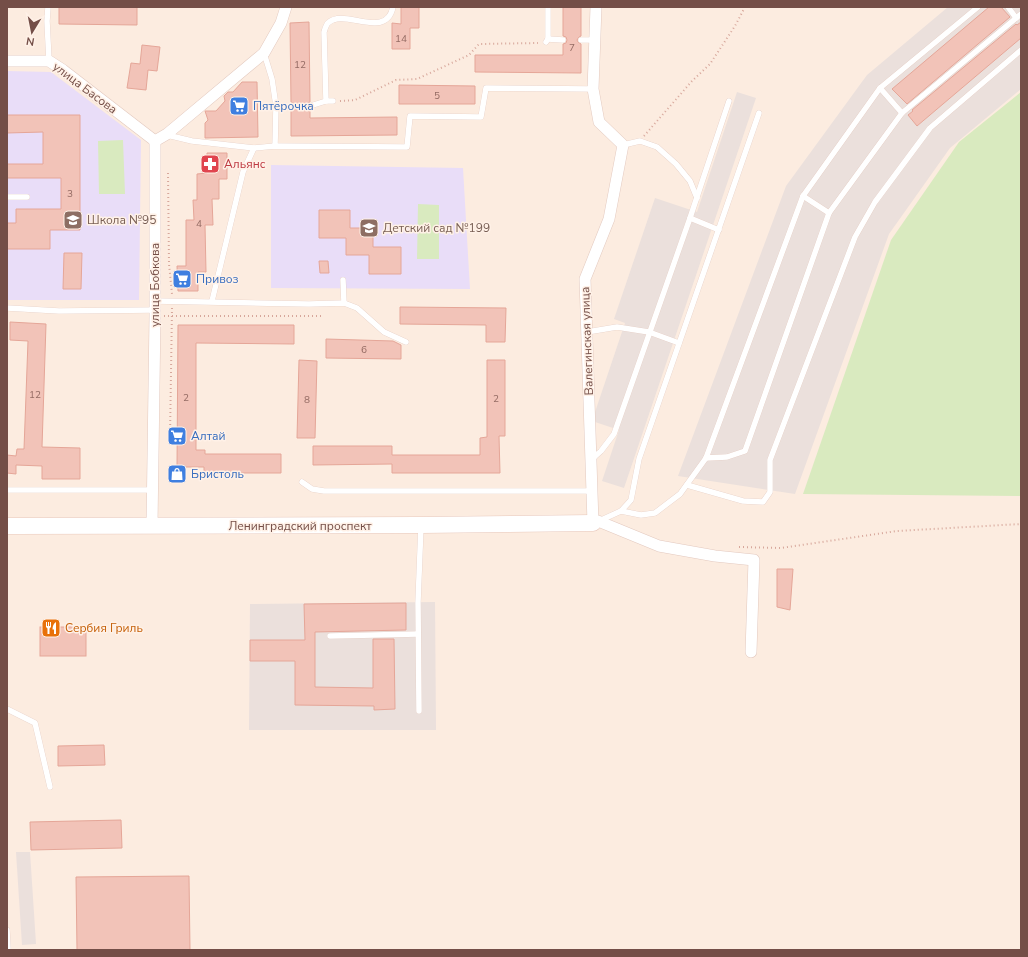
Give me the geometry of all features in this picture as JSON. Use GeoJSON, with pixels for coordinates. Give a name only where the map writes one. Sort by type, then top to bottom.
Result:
{"type":"FeatureCollection","features":[{"type":"Feature","properties":{"kind":"street"},"geometry":{"type":"LineString","coordinates":[[155,142],[167,134],[264,53],[281,23],[286,7]]}},
{"type":"Feature","properties":{"kind":"street"},"geometry":{"type":"LineString","coordinates":[[596,7],[593,89],[599,122],[623,145]]}},
{"type":"Feature","properties":{"kind":"street","name":"улица Басова"},"geometry":{"type":"LineString","coordinates":[[7,61],[49,61],[63,70],[155,142]]}},
{"type":"Feature","properties":{"kind":"street","name":"улица Бобкова"},"geometry":{"type":"LineString","coordinates":[[152,526],[155,309],[155,142]]}},
{"type":"Feature","properties":{"kind":"street","name":"Валегинская улица"},"geometry":{"type":"LineString","coordinates":[[595,522],[592,491],[585,279],[609,219],[623,145]]}},
{"type":"Feature","properties":{"kind":"street"},"geometry":{"type":"LineString","coordinates":[[595,522],[659,546],[715,556],[754,560],[751,652]]}},
{"type":"Feature","properties":{"kind":"street","name":"Ленинградский проспект"},"geometry":{"type":"LineString","coordinates":[[7,526],[421,525],[595,522]]}},
{"type":"Feature","properties":{"kind":"lane"},"geometry":{"type":"LineString","coordinates":[[48,7],[47,21],[49,61]]}},
{"type":"Feature","properties":{"kind":"lane"},"geometry":{"type":"LineString","coordinates":[[326,102],[324,32],[328,24],[334,20],[343,19],[372,23],[384,21],[392,12],[393,7]]}},
{"type":"Feature","properties":{"kind":"lane"},"geometry":{"type":"LineString","coordinates":[[548,7],[547,40],[563,40]]}},
{"type":"Feature","properties":{"kind":"lane"},"geometry":{"type":"LineString","coordinates":[[621,511],[641,515],[655,513],[680,494],[706,458],[803,196],[880,88],[978,7]]}},
{"type":"Feature","properties":{"kind":"lane"},"geometry":{"type":"LineString","coordinates":[[706,458],[727,457],[745,451],[829,213],[902,113],[1019,16],[1008,7]]}},
{"type":"Feature","properties":{"kind":"lane"},"geometry":{"type":"LineString","coordinates":[[581,40],[595,40]]}},
{"type":"Feature","properties":{"kind":"lane"},"geometry":{"type":"LineString","coordinates":[[686,485],[742,501],[763,502],[770,492],[770,460],[855,237],[875,202],[930,128],[1021,50]]}},
{"type":"Feature","properties":{"kind":"lane"},"geometry":{"type":"LineString","coordinates":[[264,53],[272,80],[276,106],[275,146]]}},
{"type":"Feature","properties":{"kind":"lane"},"geometry":{"type":"LineString","coordinates":[[167,134],[192,141],[254,148],[275,146],[407,147],[410,116],[482,117],[486,88],[593,89]]}},
{"type":"Feature","properties":{"kind":"lane"},"geometry":{"type":"LineString","coordinates":[[880,88],[902,113]]}},
{"type":"Feature","properties":{"kind":"lane"},"geometry":{"type":"LineString","coordinates":[[310,106],[333,101]]}},
{"type":"Feature","properties":{"kind":"lane"},"geometry":{"type":"LineString","coordinates":[[591,460],[601,451],[614,434],[697,198],[729,101]]}},
{"type":"Feature","properties":{"kind":"lane"},"geometry":{"type":"LineString","coordinates":[[276,106],[291,106]]}},
{"type":"Feature","properties":{"kind":"lane"},"geometry":{"type":"LineString","coordinates":[[595,522],[621,511],[630,500],[639,459],[760,113]]}},
{"type":"Feature","properties":{"kind":"lane"},"geometry":{"type":"LineString","coordinates":[[623,145],[640,142],[657,147],[676,164],[690,181],[697,198]]}},
{"type":"Feature","properties":{"kind":"lane"},"geometry":{"type":"LineString","coordinates":[[212,301],[243,172],[254,148]]}},
{"type":"Feature","properties":{"kind":"lane"},"geometry":{"type":"LineString","coordinates":[[803,196],[829,213]]}},
{"type":"Feature","properties":{"kind":"lane"},"geometry":{"type":"LineString","coordinates":[[7,197],[28,197]]}},
{"type":"Feature","properties":{"kind":"lane"},"geometry":{"type":"LineString","coordinates":[[690,218],[719,230]]}},
{"type":"Feature","properties":{"kind":"lane"},"geometry":{"type":"LineString","coordinates":[[344,280],[344,303]]}},
{"type":"Feature","properties":{"kind":"lane"},"geometry":{"type":"LineString","coordinates":[[7,308],[59,311],[155,309],[212,301],[274,304],[344,303],[357,308],[384,332],[406,342]]}},
{"type":"Feature","properties":{"kind":"lane"},"geometry":{"type":"LineString","coordinates":[[587,332],[617,327],[649,332],[679,343]]}},
{"type":"Feature","properties":{"kind":"lane"},"geometry":{"type":"LineString","coordinates":[[302,482],[312,489],[324,491],[592,491]]}},
{"type":"Feature","properties":{"kind":"lane"},"geometry":{"type":"LineString","coordinates":[[7,490],[152,490]]}},
{"type":"Feature","properties":{"kind":"lane"},"geometry":{"type":"LineString","coordinates":[[419,711],[418,634],[421,525]]}},
{"type":"Feature","properties":{"kind":"lane"},"geometry":{"type":"LineString","coordinates":[[330,636],[418,634]]}},
{"type":"Feature","properties":{"kind":"lane"},"geometry":{"type":"LineString","coordinates":[[7,709],[35,723],[50,787]]}},
{"type":"Feature","properties":{"kind":"lane"},"geometry":{"type":"LineString","coordinates":[[7,930],[8,950]]}},
{"type":"Feature","properties":{"kind":"path"},"geometry":{"type":"LineString","coordinates":[[640,142],[662,115],[710,64],[735,26],[745,7]]}},
{"type":"Feature","properties":{"kind":"path"},"geometry":{"type":"LineString","coordinates":[[333,101],[355,100],[396,80],[417,80],[469,55],[479,44],[547,40]]}},
{"type":"Feature","properties":{"kind":"path"},"geometry":{"type":"LineString","coordinates":[[155,309],[296,317],[324,316]]}},
{"type":"Feature","properties":{"kind":"path"},"geometry":{"type":"LineString","coordinates":[[737,547],[781,548],[897,531],[1021,524]]}},
{"type":"Feature","properties":{"kind":"shaded area"},"geometry":{"type":"Polygon","coordinates":[[[948,7],[1021,7],[1021,89],[950,148],[889,234],[795,494],[678,476],[786,186],[867,75],[948,7]]]}},
{"type":"Feature","properties":{"kind":"shaded area","name":"Школа №95"},"geometry":{"type":"Polygon","coordinates":[[[7,71],[51,72],[141,140],[139,300],[7,300],[7,71]]]}},
{"type":"Feature","properties":{"kind":"shaded area"},"geometry":{"type":"Polygon","coordinates":[[[737,92],[756,98],[624,488],[602,481],[619,430],[592,421],[625,323],[614,319],[655,198],[697,212],[737,92]]]}},
{"type":"Feature","properties":{"kind":"shaded area","name":"Детский сад №199"},"geometry":{"type":"Polygon","coordinates":[[[271,165],[463,168],[470,289],[271,288],[271,165]]]}},
{"type":"Feature","properties":{"kind":"shaded area"},"geometry":{"type":"Polygon","coordinates":[[[435,602],[436,730],[249,730],[250,604],[435,602]]]}},
{"type":"Feature","properties":{"kind":"shaded area"},"geometry":{"type":"Polygon","coordinates":[[[16,852],[30,852],[36,944],[22,945],[16,852]]]}},
{"type":"Feature","properties":{"kind":"green space"},"geometry":{"type":"Polygon","coordinates":[[[1021,92],[1021,496],[803,494],[891,240],[959,142],[1021,92]]]}},
{"type":"Feature","properties":{"kind":"green space"},"geometry":{"type":"Polygon","coordinates":[[[123,140],[125,194],[99,194],[98,141],[123,140]]]}},
{"type":"Feature","properties":{"kind":"green space"},"geometry":{"type":"Polygon","coordinates":[[[418,204],[439,205],[439,259],[417,259],[418,204]]]}},
{"type":"Feature","properties":{"kind":"building"},"geometry":{"type":"Polygon","coordinates":[[[59,7],[137,7],[137,25],[59,24],[59,7]]]}},
{"type":"Feature","properties":{"kind":"building"},"geometry":{"type":"Polygon","coordinates":[[[401,7],[419,7],[419,28],[410,28],[410,49],[392,49],[392,23],[401,24],[401,7]]]}},
{"type":"Feature","properties":{"kind":"building"},"geometry":{"type":"Polygon","coordinates":[[[563,7],[581,7],[581,36],[577,40],[581,44],[581,73],[475,72],[475,55],[563,55],[563,44],[566,43],[567,40],[566,37],[563,36],[563,7]]]}},
{"type":"Feature","properties":{"kind":"building"},"geometry":{"type":"Polygon","coordinates":[[[989,7],[1001,7],[1010,17],[907,104],[892,89],[989,7]]]}},
{"type":"Feature","properties":{"kind":"building"},"geometry":{"type":"Polygon","coordinates":[[[309,22],[310,102],[306,105],[307,109],[310,110],[310,118],[397,117],[397,135],[291,136],[291,110],[295,106],[291,102],[290,23],[309,22]]]}},
{"type":"Feature","properties":{"kind":"building"},"geometry":{"type":"Polygon","coordinates":[[[1021,22],[1021,38],[917,126],[908,115],[913,111],[912,110],[1016,24],[1017,25],[1021,22]]]}},
{"type":"Feature","properties":{"kind":"building"},"geometry":{"type":"Polygon","coordinates":[[[142,45],[160,47],[157,71],[148,70],[146,90],[127,88],[131,63],[140,64],[142,45]]]}},
{"type":"Feature","properties":{"kind":"building","name":"Пятёрочка"},"geometry":{"type":"Polygon","coordinates":[[[242,82],[257,82],[258,137],[205,138],[205,123],[208,120],[205,111],[216,111],[225,101],[224,96],[228,92],[233,92],[242,82]]]}},
{"type":"Feature","properties":{"kind":"building"},"geometry":{"type":"Polygon","coordinates":[[[399,85],[475,86],[475,104],[399,104],[399,85]]]}},
{"type":"Feature","properties":{"kind":"building"},"geometry":{"type":"Polygon","coordinates":[[[7,115],[80,115],[80,230],[50,230],[50,249],[7,249],[7,223],[16,223],[16,209],[61,209],[61,178],[7,178],[7,164],[43,164],[43,132],[7,133],[7,115]]]}},
{"type":"Feature","properties":{"kind":"building"},"geometry":{"type":"Polygon","coordinates":[[[207,153],[227,153],[227,179],[219,179],[219,199],[212,199],[213,225],[205,225],[206,272],[198,272],[198,291],[178,291],[177,266],[186,266],[186,220],[194,220],[193,200],[197,200],[197,174],[207,173],[207,153]]]}},
{"type":"Feature","properties":{"kind":"building"},"geometry":{"type":"Polygon","coordinates":[[[319,210],[350,210],[350,228],[373,228],[373,247],[401,247],[401,274],[369,274],[369,255],[346,255],[346,238],[319,238],[319,210]]]}},
{"type":"Feature","properties":{"kind":"building"},"geometry":{"type":"Polygon","coordinates":[[[64,253],[82,253],[81,289],[63,289],[64,253]]]}},
{"type":"Feature","properties":{"kind":"building"},"geometry":{"type":"Polygon","coordinates":[[[319,261],[328,261],[329,273],[320,273],[319,261]]]}},
{"type":"Feature","properties":{"kind":"building"},"geometry":{"type":"Polygon","coordinates":[[[400,307],[506,308],[505,342],[486,342],[486,325],[400,324],[400,307]]]}},
{"type":"Feature","properties":{"kind":"building"},"geometry":{"type":"Polygon","coordinates":[[[10,322],[46,324],[42,447],[80,448],[80,479],[42,479],[42,466],[16,465],[16,474],[7,473],[7,455],[16,456],[17,449],[24,449],[28,341],[10,340],[10,322]]]}},
{"type":"Feature","properties":{"kind":"building"},"geometry":{"type":"Polygon","coordinates":[[[178,325],[294,325],[294,344],[196,343],[196,450],[205,450],[205,454],[281,454],[281,473],[204,473],[204,467],[177,467],[178,325]]]}},
{"type":"Feature","properties":{"kind":"building"},"geometry":{"type":"Polygon","coordinates":[[[326,339],[393,341],[401,345],[401,359],[326,358],[326,339]]]}},
{"type":"Feature","properties":{"kind":"building"},"geometry":{"type":"Polygon","coordinates":[[[299,360],[317,361],[315,438],[297,438],[299,360]]]}},
{"type":"Feature","properties":{"kind":"building"},"geometry":{"type":"Polygon","coordinates":[[[487,360],[505,360],[505,436],[499,436],[500,473],[392,473],[392,464],[313,465],[313,446],[392,446],[392,455],[480,455],[480,438],[487,437],[487,360]]]}},
{"type":"Feature","properties":{"kind":"building"},"geometry":{"type":"Polygon","coordinates":[[[777,569],[793,569],[790,610],[777,607],[777,569]]]}},
{"type":"Feature","properties":{"kind":"building"},"geometry":{"type":"Polygon","coordinates":[[[406,603],[406,630],[315,632],[315,687],[373,688],[373,639],[394,639],[395,709],[374,710],[374,706],[295,705],[295,661],[250,661],[250,640],[305,640],[304,604],[406,603]]]}},
{"type":"Feature","properties":{"kind":"building"},"geometry":{"type":"Polygon","coordinates":[[[40,627],[86,627],[86,656],[40,656],[40,627]]]}},
{"type":"Feature","properties":{"kind":"building"},"geometry":{"type":"Polygon","coordinates":[[[104,745],[105,765],[58,766],[58,746],[104,745]]]}},
{"type":"Feature","properties":{"kind":"building"},"geometry":{"type":"Polygon","coordinates":[[[121,820],[122,848],[31,850],[30,822],[121,820]]]}},
{"type":"Feature","properties":{"kind":"building"},"geometry":{"type":"Polygon","coordinates":[[[189,876],[190,950],[77,950],[76,877],[189,876]]]}},
{"type":"Feature","properties":{"kind":"place","name":"Пятёрочка"},"geometry":{"type":"Point","coordinates":[239,106]}},
{"type":"Feature","properties":{"kind":"place","name":"Альянс"},"geometry":{"type":"Point","coordinates":[210,164]}},
{"type":"Feature","properties":{"kind":"place","name":"Школа №95"},"geometry":{"type":"Point","coordinates":[73,220]}},
{"type":"Feature","properties":{"kind":"place","name":"Детский сад №199"},"geometry":{"type":"Point","coordinates":[369,228]}},
{"type":"Feature","properties":{"kind":"place","name":"Привоз"},"geometry":{"type":"Point","coordinates":[182,279]}},
{"type":"Feature","properties":{"kind":"place","name":"Алтай"},"geometry":{"type":"Point","coordinates":[177,436]}},
{"type":"Feature","properties":{"kind":"place","name":"Бристоль"},"geometry":{"type":"Point","coordinates":[177,474]}},
{"type":"Feature","properties":{"kind":"place","name":"Сербия Гриль"},"geometry":{"type":"Point","coordinates":[51,628]}}]}
